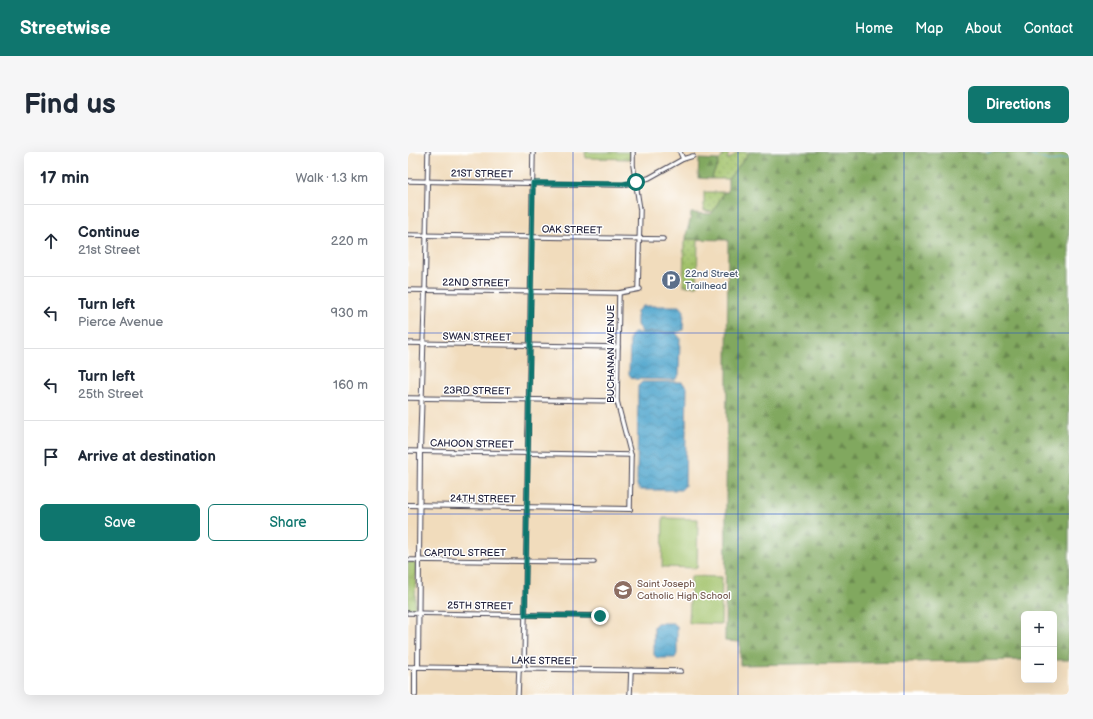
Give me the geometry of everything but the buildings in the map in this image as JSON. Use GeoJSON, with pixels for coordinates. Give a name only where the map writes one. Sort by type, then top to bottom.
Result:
{"type":"FeatureCollection","features":[{"type":"Feature","properties":{"kind":"street"},"geometry":{"type":"LineString","coordinates":[[415,695],[428,152]]}},
{"type":"Feature","properties":{"kind":"street"},"geometry":{"type":"LineString","coordinates":[[524,669],[533,152]]}},
{"type":"Feature","properties":{"kind":"street"},"geometry":{"type":"LineString","coordinates":[[633,152],[633,165],[640,210],[640,239]]}},
{"type":"Feature","properties":{"kind":"street"},"geometry":{"type":"LineString","coordinates":[[680,152],[683,159]]}},
{"type":"Feature","properties":{"kind":"street","name":"21ST STREET"},"geometry":{"type":"LineString","coordinates":[[408,181],[623,184],[649,178],[683,159],[693,156]]}},
{"type":"Feature","properties":{"kind":"street","name":"OAK STREET"},"geometry":{"type":"LineString","coordinates":[[408,235],[663,239]]}},
{"type":"Feature","properties":{"kind":"street","name":"22ND STREET"},"geometry":{"type":"LineString","coordinates":[[408,290],[619,293],[639,289],[640,239]]}},
{"type":"Feature","properties":{"kind":"street","name":"BUCHANAN AVENUE"},"geometry":{"type":"LineString","coordinates":[[619,293],[617,401],[631,455],[630,509]]}},
{"type":"Feature","properties":{"kind":"street","name":"SWAN STREET"},"geometry":{"type":"LineString","coordinates":[[408,343],[530,346],[618,346]]}},
{"type":"Feature","properties":{"kind":"street","name":"23RD STREET"},"geometry":{"type":"LineString","coordinates":[[408,398],[617,401]]}},
{"type":"Feature","properties":{"kind":"street","name":"CAHOON STREET"},"geometry":{"type":"LineString","coordinates":[[408,451],[631,455]]}},
{"type":"Feature","properties":{"kind":"street","name":"24TH STREET"},"geometry":{"type":"LineString","coordinates":[[408,505],[630,509]]}},
{"type":"Feature","properties":{"kind":"street","name":"CAPITOL STREET"},"geometry":{"type":"LineString","coordinates":[[408,560],[594,562]]}},
{"type":"Feature","properties":{"kind":"street","name":"25TH STREET"},"geometry":{"type":"LineString","coordinates":[[408,613],[600,616]]}},
{"type":"Feature","properties":{"kind":"street","name":"LAKE STREET"},"geometry":{"type":"LineString","coordinates":[[408,667],[681,671]]}},
{"type":"Feature","properties":{"kind":"street"},"geometry":{"type":"LineString","coordinates":[[518,695],[519,669]]}},
{"type":"Feature","properties":{"kind":"street"},"geometry":{"type":"LineString","coordinates":[[630,695],[631,670]]}},
{"type":"Feature","properties":{"kind":"green space"},"geometry":{"type":"Polygon","coordinates":[[[585,152],[630,152],[630,159],[586,158],[585,152]]]}},
{"type":"Feature","properties":{"kind":"green space"},"geometry":{"type":"Polygon","coordinates":[[[725,152],[728,152],[728,160],[738,152],[750,152],[728,179],[711,179],[718,164],[718,160],[720,160],[725,152]]]}},
{"type":"Feature","properties":{"kind":"green space"},"geometry":{"type":"Polygon","coordinates":[[[750,152],[1069,152],[1069,660],[1057,660],[1057,611],[1021,611],[1021,660],[740,665],[740,642],[725,641],[728,240],[686,239],[691,213],[711,214],[724,192],[728,192],[728,179],[750,152]]]}},
{"type":"Feature","properties":{"kind":"green space"},"geometry":{"type":"Polygon","coordinates":[[[699,159],[718,160],[718,164],[711,179],[698,178],[699,159]]]}},
{"type":"Feature","properties":{"kind":"green space"},"geometry":{"type":"Polygon","coordinates":[[[704,192],[724,192],[713,212],[704,211],[704,192]]]}},
{"type":"Feature","properties":{"kind":"green space"},"geometry":{"type":"Polygon","coordinates":[[[686,239],[698,239],[697,286],[683,286],[684,242],[686,242],[686,239]]]}},
{"type":"Feature","properties":{"kind":"green space"},"geometry":{"type":"Polygon","coordinates":[[[663,518],[698,519],[697,568],[662,567],[663,518]]]}},
{"type":"Feature","properties":{"kind":"green space"},"geometry":{"type":"Polygon","coordinates":[[[408,562],[416,562],[415,610],[408,609],[408,562]]]}},
{"type":"Feature","properties":{"kind":"green space"},"geometry":{"type":"Polygon","coordinates":[[[691,576],[722,577],[721,624],[689,623],[691,576]]]}},
{"type":"Feature","properties":{"kind":"water"},"geometry":{"type":"Polygon","coordinates":[[[643,306],[680,306],[684,311],[683,330],[679,332],[642,332],[637,325],[637,311],[643,306]]]}},
{"type":"Feature","properties":{"kind":"water"},"geometry":{"type":"Polygon","coordinates":[[[634,333],[676,333],[680,338],[679,375],[675,380],[635,379],[631,377],[629,374],[630,337],[634,333]]]}},
{"type":"Feature","properties":{"kind":"water"},"geometry":{"type":"Polygon","coordinates":[[[642,382],[682,382],[687,387],[685,486],[681,490],[641,490],[638,488],[638,386],[642,382]]]}},
{"type":"Feature","properties":{"kind":"water"},"geometry":{"type":"Polygon","coordinates":[[[657,623],[673,623],[677,626],[677,654],[675,658],[657,658],[654,655],[654,626],[657,623]]]}},
{"type":"Feature","properties":{"kind":"waterway"},"geometry":{"type":"LineString","coordinates":[[1001,152],[1006,152]]}},
{"type":"Feature","properties":{"kind":"waterway"},"geometry":{"type":"LineString","coordinates":[[1024,152],[1051,161],[1069,158]]}},
{"type":"Feature","properties":{"kind":"place","name":"22nd Street Trailhead"},"geometry":{"type":"Point","coordinates":[671,280]}},
{"type":"Feature","properties":{"kind":"place","name":"Saint Joseph Catholic High School"},"geometry":{"type":"Point","coordinates":[623,590]}},
{"type":"Feature","properties":{"kind":"route"},"geometry":{"type":"LineString","coordinates":[[600,616],[525,615],[533,183],[623,184],[636,182]]}}]}
